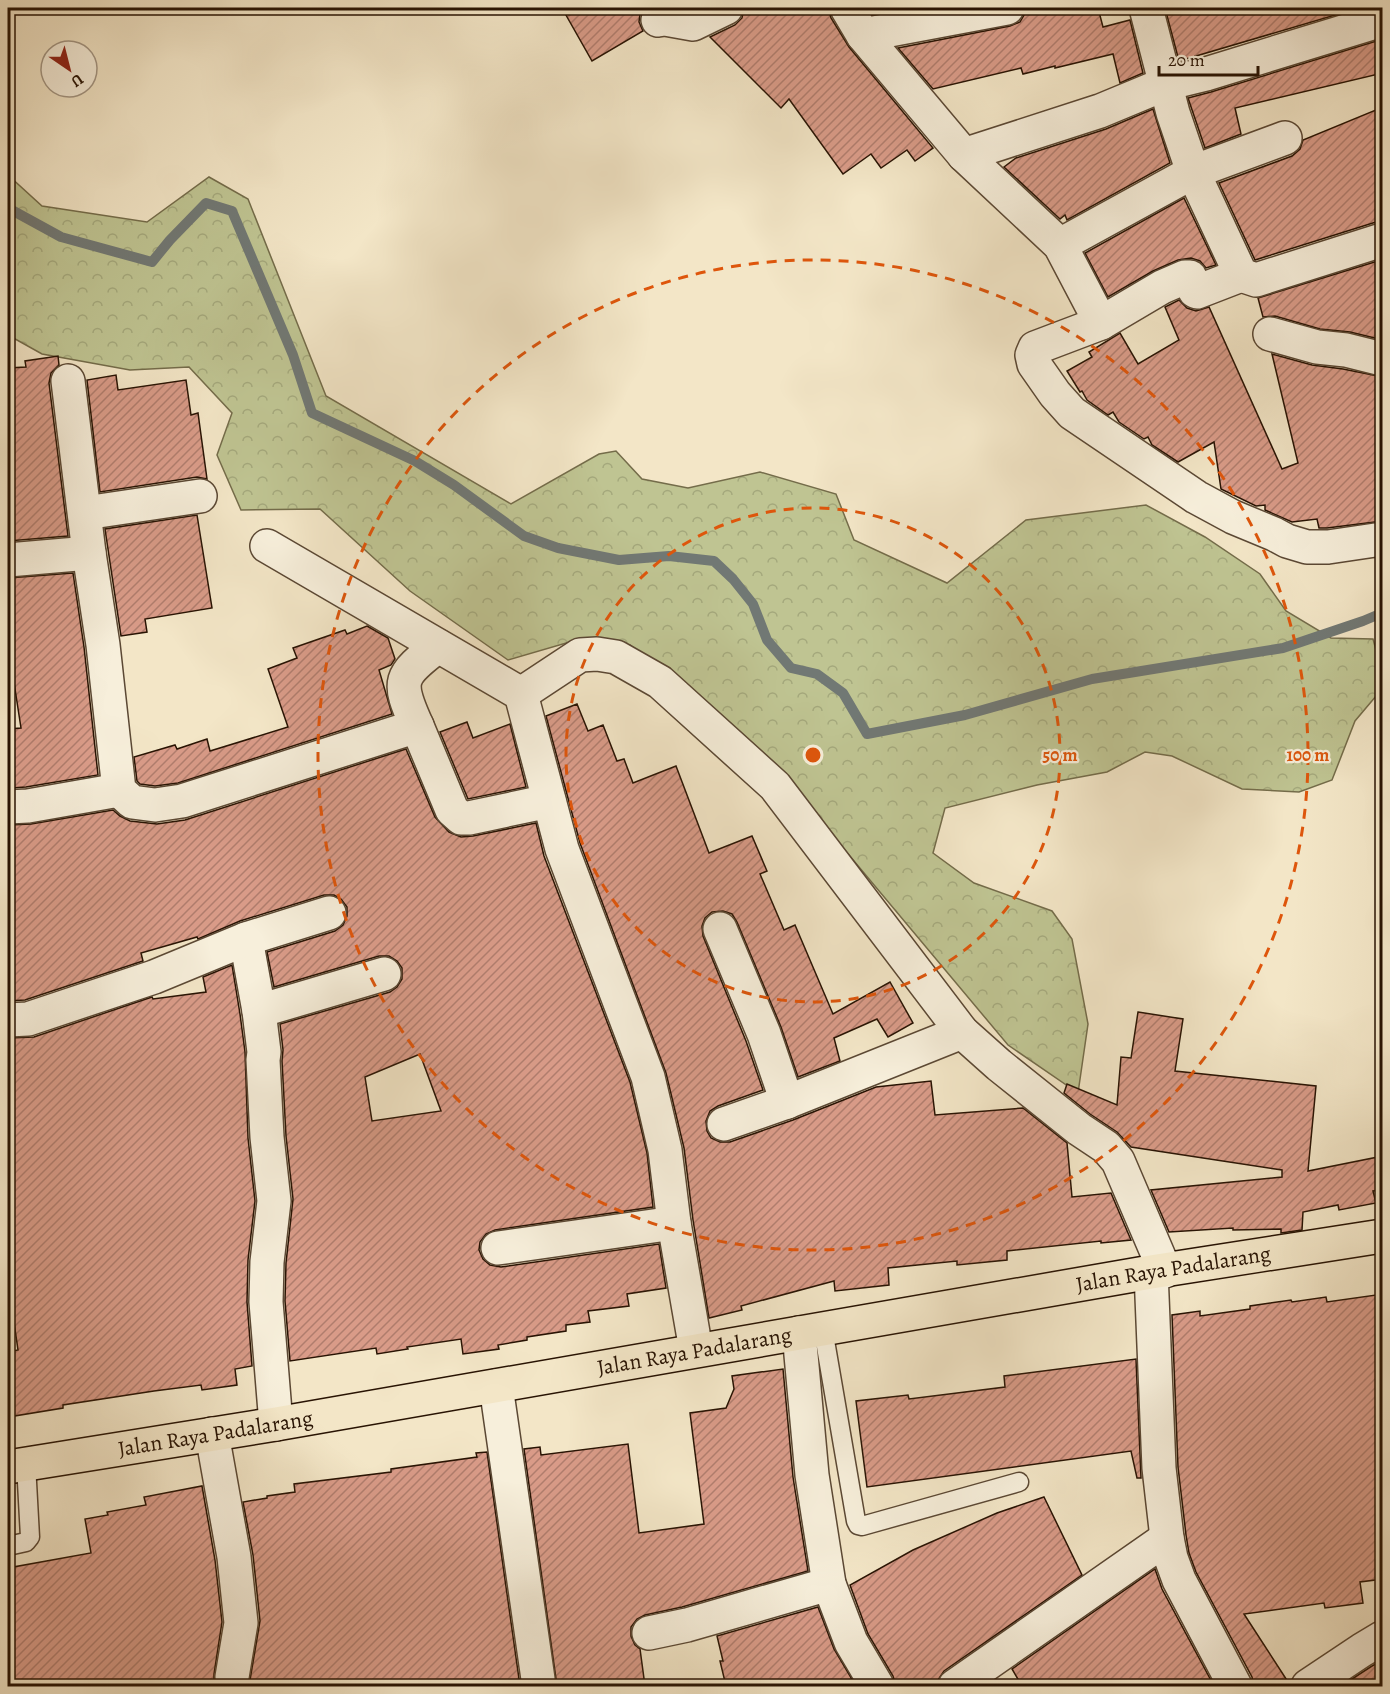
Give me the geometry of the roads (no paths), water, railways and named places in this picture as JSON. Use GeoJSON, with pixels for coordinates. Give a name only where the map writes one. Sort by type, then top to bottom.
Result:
{"type":"FeatureCollection","features":[{"type":"Feature","properties":{"kind":"highway","name":"Jalan Raya Padalarang"},"geometry":{"type":"LineString","coordinates":[[17,1466],[276,1424],[1158,1272],[1383,1236]]}},
{"type":"Feature","properties":{"kind":"street"},"geometry":{"type":"LineString","coordinates":[[658,20],[693,24],[726,8]]}},
{"type":"Feature","properties":{"kind":"street"},"geometry":{"type":"LineString","coordinates":[[732,8],[740,8]]}},
{"type":"Feature","properties":{"kind":"street"},"geometry":{"type":"LineString","coordinates":[[855,21],[1007,8]]}},
{"type":"Feature","properties":{"kind":"street"},"geometry":{"type":"LineString","coordinates":[[1146,8],[1173,113],[1193,172],[1241,275]]}},
{"type":"Feature","properties":{"kind":"street"},"geometry":{"type":"LineString","coordinates":[[964,155],[1100,111],[1165,84],[1206,74],[1383,20]]}},
{"type":"Feature","properties":{"kind":"street"},"geometry":{"type":"LineString","coordinates":[[855,21],[964,155],[1060,245],[1101,323]]}},
{"type":"Feature","properties":{"kind":"street"},"geometry":{"type":"LineString","coordinates":[[1060,245],[1193,172],[1285,138]]}},
{"type":"Feature","properties":{"kind":"street"},"geometry":{"type":"LineString","coordinates":[[1383,240],[1256,280],[1241,275],[1197,292],[1190,278],[1185,277],[1162,287],[1101,323],[1035,348],[1032,355],[1034,364],[1072,413],[1196,497],[1233,517],[1287,541],[1307,547],[1328,547],[1383,539]]}},
{"type":"Feature","properties":{"kind":"street"},"geometry":{"type":"LineString","coordinates":[[1270,334],[1317,347],[1346,350],[1383,359]]}},
{"type":"Feature","properties":{"kind":"street"},"geometry":{"type":"LineString","coordinates":[[68,381],[103,645],[119,790],[132,802],[155,805],[182,801],[417,726]]}},
{"type":"Feature","properties":{"kind":"street"},"geometry":{"type":"LineString","coordinates":[[85,513],[200,496]]}},
{"type":"Feature","properties":{"kind":"street"},"geometry":{"type":"LineString","coordinates":[[267,546],[521,694],[562,849],[648,1077],[664,1150],[696,1350]]}},
{"type":"Feature","properties":{"kind":"street"},"geometry":{"type":"LineString","coordinates":[[8,560],[89,552]]}},
{"type":"Feature","properties":{"kind":"street"},"geometry":{"type":"LineString","coordinates":[[438,646],[413,666],[404,679],[405,701],[452,810],[458,816],[469,818],[549,801]]}},
{"type":"Feature","properties":{"kind":"street"},"geometry":{"type":"LineString","coordinates":[[521,694],[580,655],[597,654],[616,657],[660,682],[775,786],[962,1032],[1061,1115],[1106,1147],[1118,1161],[1158,1272],[1159,1468],[1171,1558],[1179,1580],[1235,1686]]}},
{"type":"Feature","properties":{"kind":"street"},"geometry":{"type":"LineString","coordinates":[[8,807],[28,806],[119,790]]}},
{"type":"Feature","properties":{"kind":"street"},"geometry":{"type":"LineString","coordinates":[[8,1020],[28,1019],[144,980],[246,939],[329,913]]}},
{"type":"Feature","properties":{"kind":"street"},"geometry":{"type":"LineString","coordinates":[[720,929],[764,1034],[787,1102]]}},
{"type":"Feature","properties":{"kind":"street"},"geometry":{"type":"LineString","coordinates":[[246,939],[264,1052],[262,1060],[267,1137],[274,1201],[267,1262],[266,1302],[276,1424]]}},
{"type":"Feature","properties":{"kind":"street"},"geometry":{"type":"LineString","coordinates":[[259,1011],[384,974]]}},
{"type":"Feature","properties":{"kind":"street"},"geometry":{"type":"LineString","coordinates":[[724,1124],[787,1102],[962,1032]]}},
{"type":"Feature","properties":{"kind":"street"},"geometry":{"type":"LineString","coordinates":[[498,1248],[674,1223]]}},
{"type":"Feature","properties":{"kind":"street"},"geometry":{"type":"LineString","coordinates":[[811,1331],[812,1475],[829,1584],[851,1642],[877,1686]]}},
{"type":"Feature","properties":{"kind":"street"},"geometry":{"type":"LineString","coordinates":[[496,1386],[539,1686]]}},
{"type":"Feature","properties":{"kind":"street"},"geometry":{"type":"LineString","coordinates":[[212,1434],[234,1557],[241,1623],[232,1677]]}},
{"type":"Feature","properties":{"kind":"street"},"geometry":{"type":"LineString","coordinates":[[955,1686],[1167,1538]]}},
{"type":"Feature","properties":{"kind":"street"},"geometry":{"type":"LineString","coordinates":[[649,1633],[687,1625],[829,1584]]}},
{"type":"Feature","properties":{"kind":"street"},"geometry":{"type":"LineString","coordinates":[[1308,1686],[1383,1638]]}},
{"type":"Feature","properties":{"kind":"lane"},"geometry":{"type":"LineString","coordinates":[[811,1331],[858,1525],[862,1526],[1019,1482]]}},
{"type":"Feature","properties":{"kind":"lane"},"geometry":{"type":"LineString","coordinates":[[8,1546],[26,1542],[30,1537],[17,1466]]}},
{"type":"Feature","properties":{"kind":"waterway"},"geometry":{"type":"LineString","coordinates":[[8,208],[61,237],[152,262],[206,203],[232,211],[293,355],[312,413],[415,461],[454,485],[524,536],[558,548],[619,560],[669,556],[714,561],[733,579],[753,604],[767,640],[791,668],[817,674],[843,693],[867,734],[965,715],[1092,679],[1283,648],[1382,613]]}}]}
